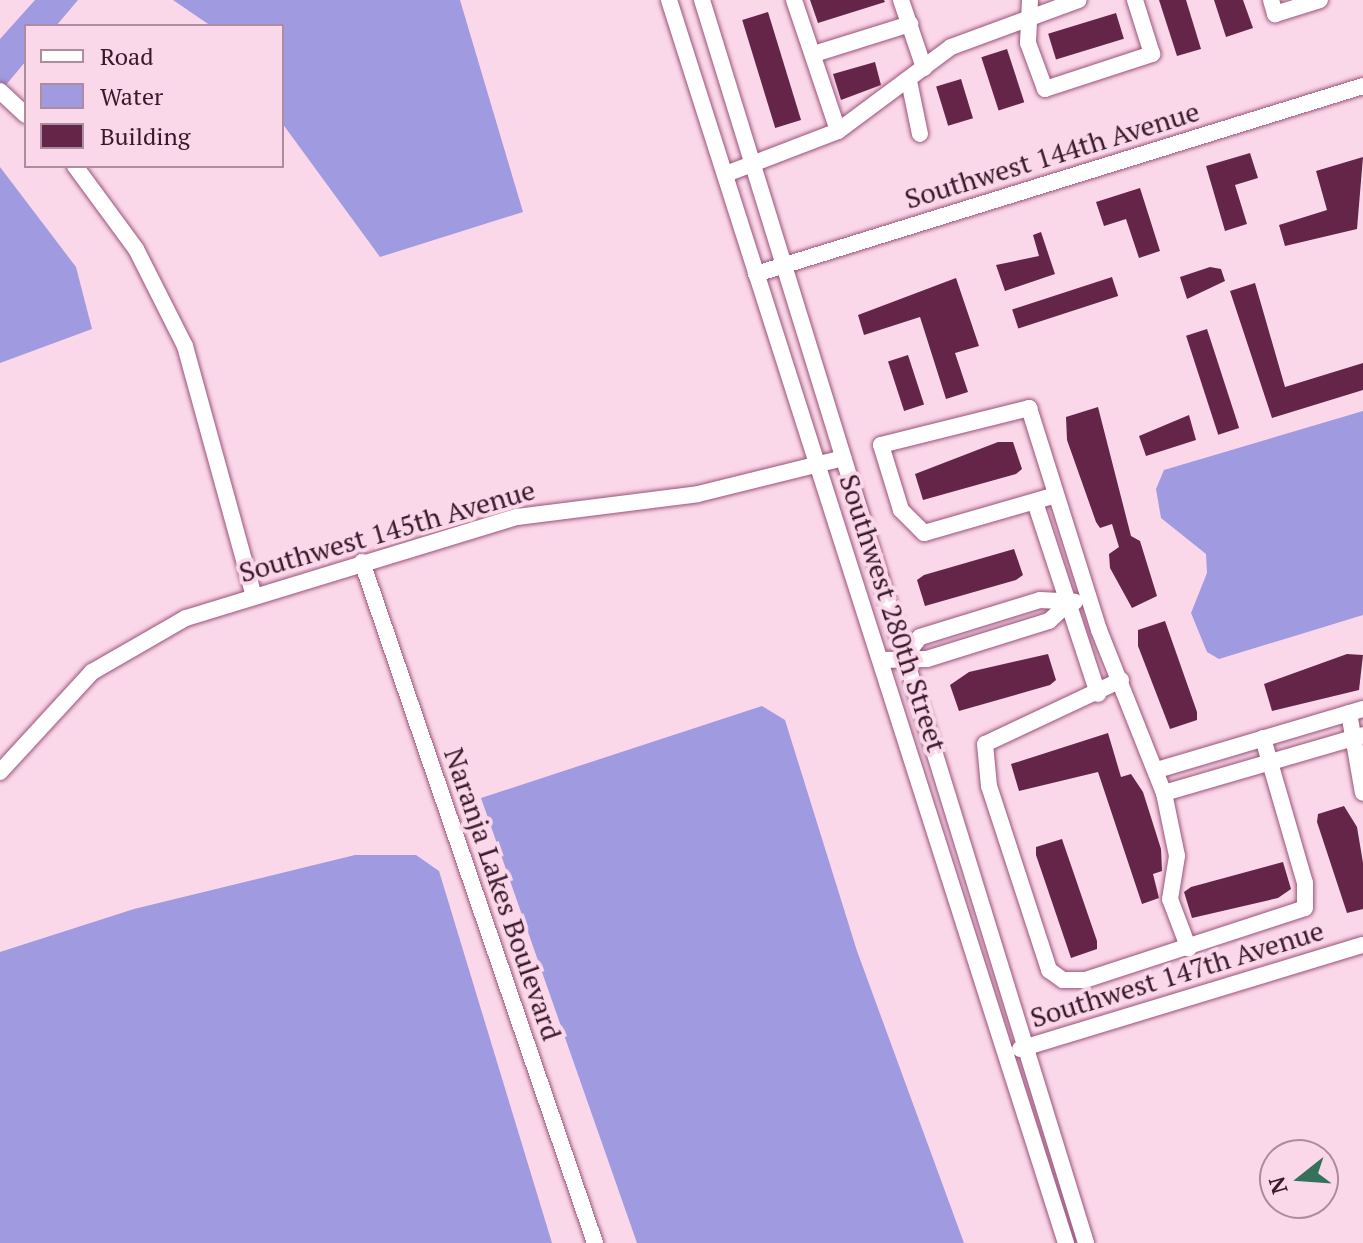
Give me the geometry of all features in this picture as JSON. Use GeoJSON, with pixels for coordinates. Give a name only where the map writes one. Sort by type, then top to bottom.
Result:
{"type":"FeatureCollection","features":[{"type":"Feature","properties":{"kind":"street","name":"Southwest 280th Street"},"geometry":{"type":"LineString","coordinates":[[669,0],[1066,1243]]}},
{"type":"Feature","properties":{"kind":"street","name":"Southwest 280th Street"},"geometry":{"type":"LineString","coordinates":[[702,0],[992,924],[1086,1243]]}},
{"type":"Feature","properties":{"kind":"street"},"geometry":{"type":"LineString","coordinates":[[794,0],[838,131]]}},
{"type":"Feature","properties":{"kind":"street"},"geometry":{"type":"LineString","coordinates":[[901,0],[924,68]]}},
{"type":"Feature","properties":{"kind":"street"},"geometry":{"type":"LineString","coordinates":[[726,174],[838,131],[951,47],[1029,8],[1079,0]]}},
{"type":"Feature","properties":{"kind":"street"},"geometry":{"type":"LineString","coordinates":[[1029,8],[1028,43],[1045,89],[1152,54],[1135,0]]}},
{"type":"Feature","properties":{"kind":"street"},"geometry":{"type":"LineString","coordinates":[[1271,0],[1275,14],[1320,0]]}},
{"type":"Feature","properties":{"kind":"street"},"geometry":{"type":"LineString","coordinates":[[814,54],[910,24]]}},
{"type":"Feature","properties":{"kind":"street"},"geometry":{"type":"LineString","coordinates":[[909,81],[920,134]]}},
{"type":"Feature","properties":{"kind":"street","name":"Southwest 144th Avenue"},"geometry":{"type":"LineString","coordinates":[[756,274],[1363,86]]}},
{"type":"Feature","properties":{"kind":"street"},"geometry":{"type":"LineString","coordinates":[[0,91],[22,112]]}},
{"type":"Feature","properties":{"kind":"street"},"geometry":{"type":"LineString","coordinates":[[76,168],[136,249],[185,346],[254,596]]}},
{"type":"Feature","properties":{"kind":"street"},"geometry":{"type":"LineString","coordinates":[[1056,495],[924,533],[901,510],[881,445],[1029,408],[1089,599],[1164,793],[1177,856],[1170,899],[1189,949]]}},
{"type":"Feature","properties":{"kind":"street","name":"Southwest 145th Avenue"},"geometry":{"type":"LineString","coordinates":[[0,772],[66,696],[113,656],[186,618],[362,562],[526,515],[698,494],[844,458]]}},
{"type":"Feature","properties":{"kind":"street"},"geometry":{"type":"LineString","coordinates":[[1035,502],[1066,605],[1098,694]]}},
{"type":"Feature","properties":{"kind":"street","name":"Naranja Lakes Boulevard"},"geometry":{"type":"LineString","coordinates":[[362,562],[595,1243]]}},
{"type":"Feature","properties":{"kind":"street"},"geometry":{"type":"LineString","coordinates":[[881,660],[907,654],[920,637],[1040,600],[1066,605],[1089,599]]}},
{"type":"Feature","properties":{"kind":"street"},"geometry":{"type":"LineString","coordinates":[[1121,680],[1098,694],[985,744],[989,786],[1049,970],[1085,980],[1189,949],[1305,908],[1305,883],[1263,738]]}},
{"type":"Feature","properties":{"kind":"street"},"geometry":{"type":"LineString","coordinates":[[1157,770],[1356,711],[1361,738],[1351,755],[1363,793]]}},
{"type":"Feature","properties":{"kind":"street"},"geometry":{"type":"LineString","coordinates":[[1164,793],[1361,738]]}},
{"type":"Feature","properties":{"kind":"street"},"geometry":{"type":"LineString","coordinates":[[969,934],[992,924]]}},
{"type":"Feature","properties":{"kind":"street","name":"Southwest 147th Avenue"},"geometry":{"type":"LineString","coordinates":[[1007,1053],[1363,945]]}},
{"type":"Feature","properties":{"kind":"water"},"geometry":{"type":"Polygon","coordinates":[[[35,0],[78,0],[58,24],[24,24],[24,63],[0,92],[0,39],[35,0]]]}},
{"type":"Feature","properties":{"kind":"water"},"geometry":{"type":"Polygon","coordinates":[[[173,0],[460,0],[523,212],[380,257],[284,126],[284,24],[208,24],[173,0]]]}},
{"type":"Feature","properties":{"kind":"water"},"geometry":{"type":"Polygon","coordinates":[[[0,167],[76,267],[92,329],[0,363],[0,167]]]}},
{"type":"Feature","properties":{"kind":"water"},"geometry":{"type":"Polygon","coordinates":[[[1363,411],[1363,615],[1219,659],[1207,652],[1191,613],[1207,573],[1206,554],[1161,518],[1156,489],[1164,470],[1363,411]]]}},
{"type":"Feature","properties":{"kind":"water"},"geometry":{"type":"Polygon","coordinates":[[[762,706],[785,720],[857,951],[964,1243],[637,1243],[481,798],[762,706]]]}},
{"type":"Feature","properties":{"kind":"water"},"geometry":{"type":"Polygon","coordinates":[[[355,855],[416,855],[439,871],[552,1243],[0,1243],[0,952],[134,909],[355,855]]]}},
{"type":"Feature","properties":{"kind":"building"},"geometry":{"type":"Polygon","coordinates":[[[810,0],[884,0],[885,2],[818,23],[810,0]]]}},
{"type":"Feature","properties":{"kind":"building"},"geometry":{"type":"Polygon","coordinates":[[[1159,0],[1186,0],[1201,49],[1177,56],[1159,0]]]}},
{"type":"Feature","properties":{"kind":"building"},"geometry":{"type":"Polygon","coordinates":[[[1214,0],[1243,0],[1253,28],[1226,37],[1214,0]]]}},
{"type":"Feature","properties":{"kind":"building"},"geometry":{"type":"Polygon","coordinates":[[[768,12],[801,120],[775,128],[742,20],[768,12]]]}},
{"type":"Feature","properties":{"kind":"building"},"geometry":{"type":"Polygon","coordinates":[[[1116,13],[1124,39],[1056,60],[1048,34],[1116,13]]]}},
{"type":"Feature","properties":{"kind":"building"},"geometry":{"type":"Polygon","coordinates":[[[1007,49],[1024,102],[999,111],[981,57],[1007,49]]]}},
{"type":"Feature","properties":{"kind":"building"},"geometry":{"type":"Polygon","coordinates":[[[875,62],[881,85],[841,100],[833,74],[875,62]]]}},
{"type":"Feature","properties":{"kind":"building"},"geometry":{"type":"Polygon","coordinates":[[[961,79],[973,118],[948,126],[936,87],[961,79]]]}},
{"type":"Feature","properties":{"kind":"building"},"geometry":{"type":"Polygon","coordinates":[[[1250,153],[1258,178],[1235,185],[1247,224],[1225,231],[1206,166],[1250,153]]]}},
{"type":"Feature","properties":{"kind":"building"},"geometry":{"type":"Polygon","coordinates":[[[1363,157],[1357,229],[1285,246],[1279,225],[1327,210],[1316,171],[1363,157]]]}},
{"type":"Feature","properties":{"kind":"building"},"geometry":{"type":"Polygon","coordinates":[[[1140,188],[1160,251],[1139,258],[1126,219],[1104,226],[1096,202],[1140,188]]]}},
{"type":"Feature","properties":{"kind":"building"},"geometry":{"type":"Polygon","coordinates":[[[1041,232],[1055,274],[1005,291],[996,265],[1039,256],[1033,235],[1041,232]]]}},
{"type":"Feature","properties":{"kind":"building"},"geometry":{"type":"Polygon","coordinates":[[[1210,267],[1221,269],[1225,281],[1187,299],[1180,277],[1210,267]]]}},
{"type":"Feature","properties":{"kind":"building"},"geometry":{"type":"Polygon","coordinates":[[[1112,277],[1118,296],[1018,328],[1012,309],[1112,277]]]}},
{"type":"Feature","properties":{"kind":"building"},"geometry":{"type":"Polygon","coordinates":[[[956,278],[979,346],[955,353],[968,392],[946,399],[920,317],[864,335],[858,315],[956,278]]]}},
{"type":"Feature","properties":{"kind":"building"},"geometry":{"type":"Polygon","coordinates":[[[1255,283],[1285,387],[1363,363],[1363,390],[1272,418],[1230,291],[1255,283]]]}},
{"type":"Feature","properties":{"kind":"building"},"geometry":{"type":"Polygon","coordinates":[[[1207,329],[1239,428],[1218,435],[1186,336],[1207,329]]]}},
{"type":"Feature","properties":{"kind":"building"},"geometry":{"type":"Polygon","coordinates":[[[908,355],[924,404],[904,411],[888,361],[908,355]]]}},
{"type":"Feature","properties":{"kind":"building"},"geometry":{"type":"Polygon","coordinates":[[[1098,407],[1131,536],[1140,541],[1157,596],[1132,608],[1110,568],[1109,554],[1119,547],[1112,524],[1100,528],[1096,522],[1067,440],[1066,417],[1098,407]]]}},
{"type":"Feature","properties":{"kind":"building"},"geometry":{"type":"Polygon","coordinates":[[[1189,415],[1196,440],[1146,456],[1139,436],[1189,415]]]}},
{"type":"Feature","properties":{"kind":"building"},"geometry":{"type":"Polygon","coordinates":[[[998,442],[1013,442],[1022,469],[1016,474],[923,500],[915,474],[998,442]]]}},
{"type":"Feature","properties":{"kind":"building"},"geometry":{"type":"Polygon","coordinates":[[[1014,549],[1023,575],[1016,580],[925,606],[917,580],[924,575],[1014,549]]]}},
{"type":"Feature","properties":{"kind":"building"},"geometry":{"type":"Polygon","coordinates":[[[1165,621],[1197,712],[1197,720],[1170,729],[1138,646],[1138,630],[1165,621]]]}},
{"type":"Feature","properties":{"kind":"building"},"geometry":{"type":"Polygon","coordinates":[[[1048,654],[1056,680],[1050,685],[959,711],[950,685],[969,672],[1048,654]]]}},
{"type":"Feature","properties":{"kind":"building"},"geometry":{"type":"Polygon","coordinates":[[[1347,654],[1363,655],[1359,690],[1272,711],[1264,684],[1347,654]]]}},
{"type":"Feature","properties":{"kind":"building"},"geometry":{"type":"Polygon","coordinates":[[[1108,733],[1121,777],[1131,774],[1143,792],[1161,849],[1162,871],[1153,874],[1159,898],[1142,904],[1098,772],[1019,791],[1011,764],[1108,733]]]}},
{"type":"Feature","properties":{"kind":"building"},"geometry":{"type":"Polygon","coordinates":[[[1344,806],[1357,827],[1363,863],[1363,909],[1347,913],[1317,822],[1318,814],[1344,806]]]}},
{"type":"Feature","properties":{"kind":"building"},"geometry":{"type":"Polygon","coordinates":[[[1062,839],[1097,941],[1097,949],[1071,958],[1036,855],[1036,847],[1062,839]]]}},
{"type":"Feature","properties":{"kind":"building"},"geometry":{"type":"Polygon","coordinates":[[[1283,862],[1291,889],[1278,898],[1192,918],[1184,892],[1191,887],[1283,862]]]}}]}
